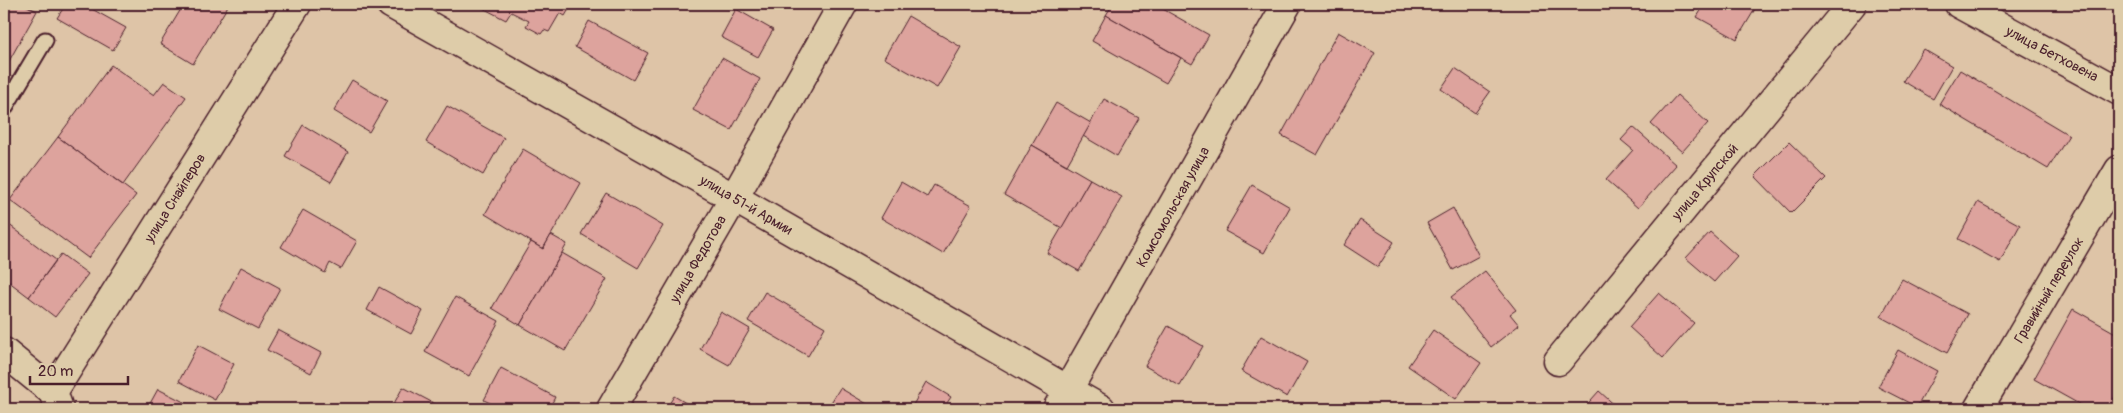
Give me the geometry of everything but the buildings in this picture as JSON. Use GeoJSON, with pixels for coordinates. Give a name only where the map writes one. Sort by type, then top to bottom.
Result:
{"type":"FeatureCollection","features":[{"type":"Feature","properties":{"kind":"street","name":"улица Снайперов"},"geometry":{"type":"LineString","coordinates":[[56,401],[297,4]]}},
{"type":"Feature","properties":{"kind":"street","name":"улица 51-й Армии"},"geometry":{"type":"LineString","coordinates":[[391,4],[734,198],[1063,400],[1101,409]]}},
{"type":"Feature","properties":{"kind":"street","name":"улица Федотова"},"geometry":{"type":"LineString","coordinates":[[611,409],[734,198],[843,4]]}},
{"type":"Feature","properties":{"kind":"street","name":"Комсомольская улица"},"geometry":{"type":"LineString","coordinates":[[1063,400],[1287,4]]}},
{"type":"Feature","properties":{"kind":"street","name":"улица Крупской"},"geometry":{"type":"LineString","coordinates":[[1558,361],[1852,4]]}},
{"type":"Feature","properties":{"kind":"street","name":"улица Бетховена"},"geometry":{"type":"LineString","coordinates":[[1959,4],[2119,91]]}},
{"type":"Feature","properties":{"kind":"street","name":"Гравийный переулок"},"geometry":{"type":"LineString","coordinates":[[1978,409],[2119,170]]}},
{"type":"Feature","properties":{"kind":"street"},"geometry":{"type":"LineString","coordinates":[[4,352],[56,401]]}},
{"type":"Feature","properties":{"kind":"lane"},"geometry":{"type":"LineString","coordinates":[[4,109],[45,40]]}}]}
